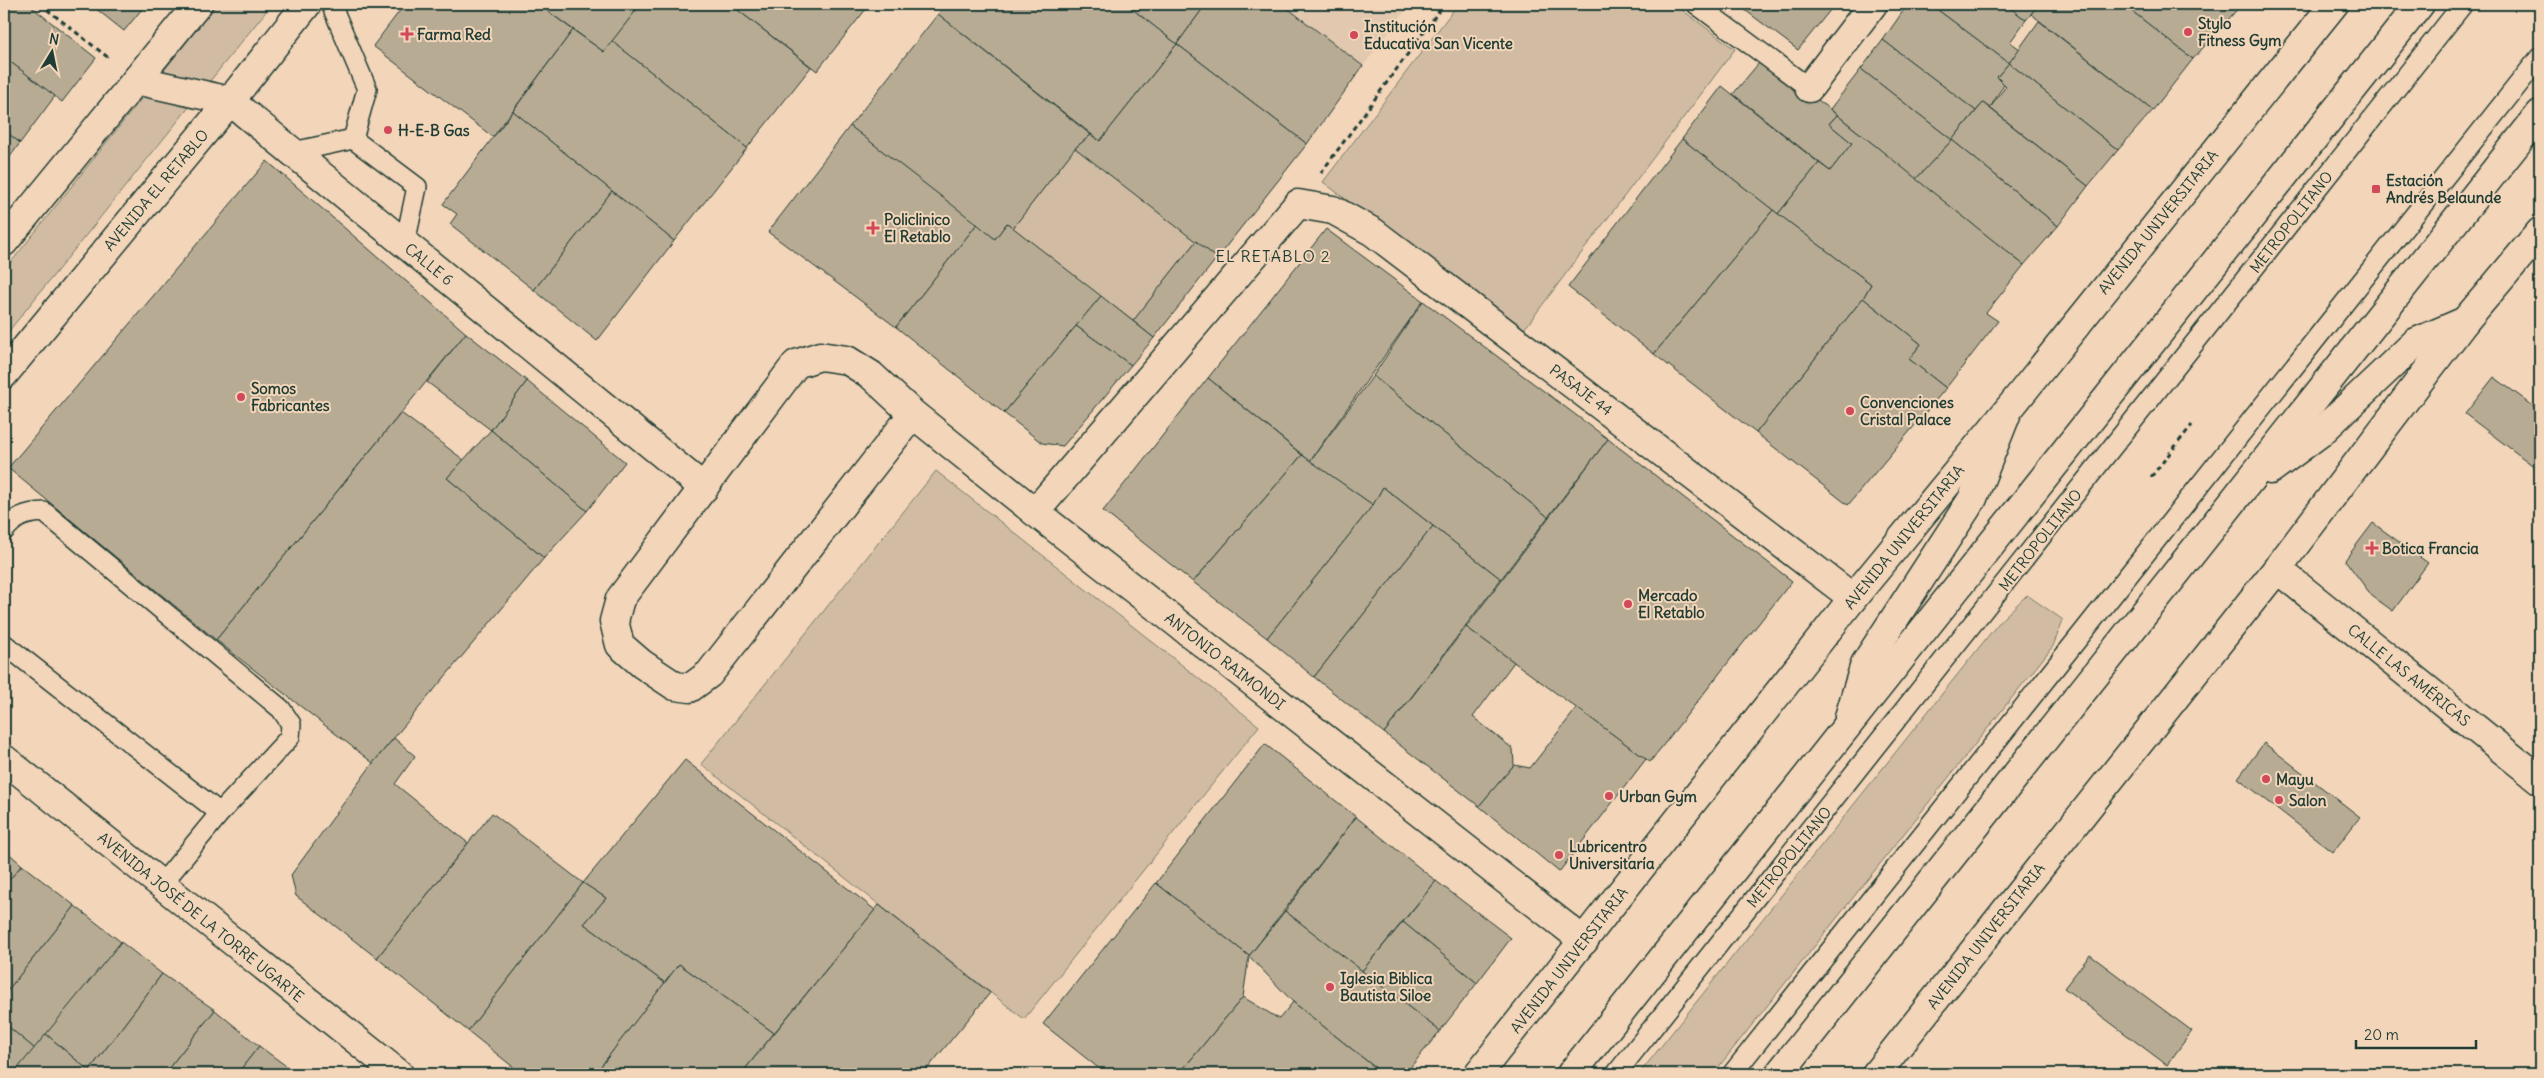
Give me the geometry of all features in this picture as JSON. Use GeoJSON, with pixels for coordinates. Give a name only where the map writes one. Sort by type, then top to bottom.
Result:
{"type":"FeatureCollection","features":[{"type":"Feature","properties":{"kind":"street"},"geometry":{"type":"LineString","coordinates":[[4,242],[198,4]]}},
{"type":"Feature","properties":{"kind":"street","name":"AVENIDA EL RETABLO"},"geometry":{"type":"LineString","coordinates":[[4,374],[230,101],[307,4]]}},
{"type":"Feature","properties":{"kind":"street"},"geometry":{"type":"LineString","coordinates":[[1809,88],[1874,4]]}},
{"type":"Feature","properties":{"kind":"street","name":"AVENIDA UNIVERSITARIA"},"geometry":{"type":"LineString","coordinates":[[1478,1074],[1853,598],[2008,410],[2334,4]]}},
{"type":"Feature","properties":{"kind":"street"},"geometry":{"type":"LineString","coordinates":[[1571,1074],[2420,4]]}},
{"type":"Feature","properties":{"kind":"street","name":"CALLE 6"},"geometry":{"type":"LineString","coordinates":[[136,80],[230,101],[704,488]]}},
{"type":"Feature","properties":{"kind":"street"},"geometry":{"type":"LineString","coordinates":[[1779,1074],[2540,114]]}},
{"type":"Feature","properties":{"kind":"street"},"geometry":{"type":"LineString","coordinates":[[1035,512],[1298,204]]}},
{"type":"Feature","properties":{"kind":"street","name":"PASAJE 44"},"geometry":{"type":"LineString","coordinates":[[1298,204],[1333,210],[1373,232],[1853,598]]}},
{"type":"Feature","properties":{"kind":"street","name":"AVENIDA UNIVERSITARIA"},"geometry":{"type":"LineString","coordinates":[[1876,1074],[2277,570],[2465,321],[2540,232]]}},
{"type":"Feature","properties":{"kind":"street"},"geometry":{"type":"LineString","coordinates":[[2239,493],[2320,432],[2416,342],[2465,321]]}},
{"type":"Feature","properties":{"kind":"street","name":"ANTONIO RAIMONDI"},"geometry":{"type":"LineString","coordinates":[[912,414],[709,674],[690,688],[675,686],[620,645],[614,621],[620,599],[796,364],[820,356],[847,360],[871,375],[912,414],[1035,512],[1584,941]]}},
{"type":"Feature","properties":{"kind":"street"},"geometry":{"type":"LineString","coordinates":[[1845,731],[1865,664],[1973,498],[2008,410]]}},
{"type":"Feature","properties":{"kind":"street","name":"CALLE LAS AMÉRICAS"},"geometry":{"type":"LineString","coordinates":[[2277,570],[2540,780]]}},
{"type":"Feature","properties":{"kind":"street","name":"AVENIDA JOSÉ DE LA TORRE UGARTE"},"geometry":{"type":"LineString","coordinates":[[4,759],[399,1074]]}},
{"type":"Feature","properties":{"kind":"lane"},"geometry":{"type":"LineString","coordinates":[[331,4],[367,89],[353,139]]}},
{"type":"Feature","properties":{"kind":"lane"},"geometry":{"type":"LineString","coordinates":[[1696,4],[1809,88]]}},
{"type":"Feature","properties":{"kind":"lane","name":"METROPOLITANO"},"geometry":{"type":"LineString","coordinates":[[1616,1074],[2463,4]]}},
{"type":"Feature","properties":{"kind":"lane"},"geometry":{"type":"LineString","coordinates":[[1732,1074],[2540,57]]}},
{"type":"Feature","properties":{"kind":"lane"},"geometry":{"type":"LineString","coordinates":[[293,152],[353,139],[417,187],[405,243]]}},
{"type":"Feature","properties":{"kind":"lane"},"geometry":{"type":"LineString","coordinates":[[4,531],[12,520],[27,513],[44,512],[281,709],[291,724],[290,737],[220,813],[161,885]]}},
{"type":"Feature","properties":{"kind":"lane"},"geometry":{"type":"LineString","coordinates":[[4,644],[220,813]]}},
{"type":"Feature","properties":{"kind":"path"},"geometry":{"type":"LineString","coordinates":[[40,4],[136,80]]}},
{"type":"Feature","properties":{"kind":"path"},"geometry":{"type":"LineString","coordinates":[[1298,204],[1444,4]]}},
{"type":"Feature","properties":{"kind":"path"},"geometry":{"type":"LineString","coordinates":[[2151,477],[2192,425]]}},
{"type":"Feature","properties":{"kind":"shaded area"},"geometry":{"type":"Polygon","coordinates":[[[217,4],[272,4],[4,337],[4,271],[217,4]]]}},
{"type":"Feature","properties":{"kind":"shaded area","name":"Institución Educativa San Vicente"},"geometry":{"type":"Polygon","coordinates":[[[1282,4],[1410,4],[1363,66],[1282,4]]]}},
{"type":"Feature","properties":{"kind":"shaded area"},"geometry":{"type":"Polygon","coordinates":[[[1458,4],[1674,4],[1735,49],[1522,332],[1323,182],[1458,4]]]}},
{"type":"Feature","properties":{"kind":"shaded area"},"geometry":{"type":"Polygon","coordinates":[[[1075,148],[1196,241],[1133,321],[1013,228],[1075,148]]]}},
{"type":"Feature","properties":{"kind":"shaded area"},"geometry":{"type":"Polygon","coordinates":[[[936,471],[1259,726],[1024,1019],[701,764],[936,471]]]}},
{"type":"Feature","properties":{"kind":"shaded area"},"geometry":{"type":"Polygon","coordinates":[[[2027,595],[2063,620],[2053,646],[1713,1074],[1639,1074],[2001,620],[2027,595]]]}},
{"type":"Feature","properties":{"kind":"building"},"geometry":{"type":"Polygon","coordinates":[[[9,4],[28,4],[96,58],[62,102],[4,57],[4,10],[9,4]]]}},
{"type":"Feature","properties":{"kind":"building"},"geometry":{"type":"Polygon","coordinates":[[[90,4],[146,4],[124,31],[90,4]]]}},
{"type":"Feature","properties":{"kind":"building"},"geometry":{"type":"Polygon","coordinates":[[[405,4],[538,4],[573,30],[493,137],[373,46],[405,4]]]}},
{"type":"Feature","properties":{"kind":"building"},"geometry":{"type":"Polygon","coordinates":[[[538,4],[641,4],[604,52],[538,4]]]}},
{"type":"Feature","properties":{"kind":"building"},"geometry":{"type":"Polygon","coordinates":[[[641,4],[730,4],[811,67],[747,148],[612,41],[641,4]]]}},
{"type":"Feature","properties":{"kind":"building"},"geometry":{"type":"Polygon","coordinates":[[[730,4],[870,4],[817,71],[730,4]]]}},
{"type":"Feature","properties":{"kind":"building"},"geometry":{"type":"Polygon","coordinates":[[[946,4],[1126,4],[1177,44],[1100,141],[938,14],[946,4]]]}},
{"type":"Feature","properties":{"kind":"building"},"geometry":{"type":"Polygon","coordinates":[[[1126,4],[1206,4],[1177,44],[1126,4]]]}},
{"type":"Feature","properties":{"kind":"building"},"geometry":{"type":"Polygon","coordinates":[[[1206,4],[1282,4],[1363,66],[1307,144],[1177,44],[1206,4]]]}},
{"type":"Feature","properties":{"kind":"building"},"geometry":{"type":"Polygon","coordinates":[[[1737,4],[1835,4],[1798,50],[1737,4]]]}},
{"type":"Feature","properties":{"kind":"building"},"geometry":{"type":"Polygon","coordinates":[[[1908,4],[1930,4],[2009,63],[1997,77],[2004,84],[1990,108],[1983,103],[1976,111],[1883,40],[1908,4]]]}},
{"type":"Feature","properties":{"kind":"building"},"geometry":{"type":"Polygon","coordinates":[[[1930,4],[2005,4],[2026,20],[2010,42],[2020,49],[2009,63],[1930,4]]]}},
{"type":"Feature","properties":{"kind":"building"},"geometry":{"type":"Polygon","coordinates":[[[2005,4],[2039,4],[2026,20],[2005,4]]]}},
{"type":"Feature","properties":{"kind":"building"},"geometry":{"type":"Polygon","coordinates":[[[2039,4],[2123,4],[2193,59],[2153,110],[2031,14],[2039,4]]]}},
{"type":"Feature","properties":{"kind":"building","name":"Stylo Fitness Gym"},"geometry":{"type":"Polygon","coordinates":[[[2123,4],[2242,4],[2193,59],[2123,4]]]}},
{"type":"Feature","properties":{"kind":"building"},"geometry":{"type":"Polygon","coordinates":[[[938,14],[1091,135],[1075,148],[1013,228],[1007,223],[995,239],[850,126],[938,14]]]}},
{"type":"Feature","properties":{"kind":"building"},"geometry":{"type":"Polygon","coordinates":[[[2039,21],[2153,110],[2118,150],[2009,63],[2039,21]]]}},
{"type":"Feature","properties":{"kind":"building"},"geometry":{"type":"Polygon","coordinates":[[[573,30],[604,52],[612,41],[747,148],[674,241],[513,111],[573,30]]]}},
{"type":"Feature","properties":{"kind":"building"},"geometry":{"type":"Polygon","coordinates":[[[1883,40],[1976,111],[1952,140],[1861,69],[1883,40]]]}},
{"type":"Feature","properties":{"kind":"building"},"geometry":{"type":"Polygon","coordinates":[[[1177,44],[1307,144],[1217,258],[1075,148],[1091,135],[1100,141],[1177,44]]]}},
{"type":"Feature","properties":{"kind":"building"},"geometry":{"type":"Polygon","coordinates":[[[4,57],[55,96],[20,143],[4,130],[4,57]]]}},
{"type":"Feature","properties":{"kind":"building"},"geometry":{"type":"Polygon","coordinates":[[[1764,57],[1837,115],[1829,124],[1852,143],[1830,171],[1733,94],[1764,57]]]}},
{"type":"Feature","properties":{"kind":"building"},"geometry":{"type":"Polygon","coordinates":[[[2009,63],[2118,150],[2088,186],[1990,108],[2006,86],[1997,77],[2009,63]]]}},
{"type":"Feature","properties":{"kind":"building"},"geometry":{"type":"Polygon","coordinates":[[[1861,69],[1952,140],[1916,179],[1830,109],[1861,69]]]}},
{"type":"Feature","properties":{"kind":"building"},"geometry":{"type":"Polygon","coordinates":[[[1722,86],[1819,163],[1778,214],[1682,139],[1722,86]]]}},
{"type":"Feature","properties":{"kind":"building"},"geometry":{"type":"Polygon","coordinates":[[[1983,103],[2088,186],[2058,226],[1952,140],[1983,103]]]}},
{"type":"Feature","properties":{"kind":"building"},"geometry":{"type":"Polygon","coordinates":[[[513,111],[612,191],[534,290],[450,224],[457,214],[443,204],[513,111]]]}},
{"type":"Feature","properties":{"kind":"building"},"geometry":{"type":"Polygon","coordinates":[[[1837,115],[2024,265],[1986,313],[1998,321],[1946,388],[1909,359],[1921,344],[1863,298],[1871,284],[1778,214],[1819,163],[1830,171],[1852,143],[1829,124],[1837,115]]]}},
{"type":"Feature","properties":{"kind":"building","name":"Policlinico El Retablo"},"geometry":{"type":"Polygon","coordinates":[[[850,126],[977,224],[896,327],[768,232],[850,126]]]}},
{"type":"Feature","properties":{"kind":"building"},"geometry":{"type":"Polygon","coordinates":[[[4,130],[20,143],[4,165],[4,130]]]}},
{"type":"Feature","properties":{"kind":"building"},"geometry":{"type":"Polygon","coordinates":[[[1682,139],[1773,210],[1654,354],[1568,287],[1682,139]]]}},
{"type":"Feature","properties":{"kind":"building"},"geometry":{"type":"Polygon","coordinates":[[[1952,140],[2058,226],[2024,265],[1916,179],[1952,140]]]}},
{"type":"Feature","properties":{"kind":"building","name":"Somos Fabricantes"},"geometry":{"type":"Polygon","coordinates":[[[267,161],[466,333],[216,640],[8,468],[267,161]]]}},
{"type":"Feature","properties":{"kind":"building"},"geometry":{"type":"Polygon","coordinates":[[[612,191],[674,241],[597,341],[534,290],[612,191]]]}},
{"type":"Feature","properties":{"kind":"building"},"geometry":{"type":"Polygon","coordinates":[[[1773,210],[1871,284],[1863,298],[1756,433],[1654,354],[1773,210]]]}},
{"type":"Feature","properties":{"kind":"building"},"geometry":{"type":"Polygon","coordinates":[[[1007,223],[1101,296],[1004,413],[896,327],[977,224],[995,239],[1007,223]]]}},
{"type":"Feature","properties":{"kind":"building"},"geometry":{"type":"Polygon","coordinates":[[[1326,229],[1423,301],[1310,461],[1208,378],[1326,229]]]}},
{"type":"Feature","properties":{"kind":"building"},"geometry":{"type":"Polygon","coordinates":[[[1196,241],[1217,258],[1154,338],[1133,321],[1196,241]]]}},
{"type":"Feature","properties":{"kind":"building"},"geometry":{"type":"Polygon","coordinates":[[[1101,296],[1154,338],[1131,365],[1076,326],[1101,296]]]}},
{"type":"Feature","properties":{"kind":"building","name":"Convenciones Cristal Palace"},"geometry":{"type":"Polygon","coordinates":[[[1863,298],[1921,344],[1909,359],[1946,388],[1848,505],[1756,433],[1863,298]]]}},
{"type":"Feature","properties":{"kind":"building"},"geometry":{"type":"Polygon","coordinates":[[[1423,301],[1608,439],[1548,517],[1373,376],[1423,301]]]}},
{"type":"Feature","properties":{"kind":"building"},"geometry":{"type":"Polygon","coordinates":[[[1076,326],[1131,365],[1063,446],[1042,443],[1004,413],[1076,326]]]}},
{"type":"Feature","properties":{"kind":"building"},"geometry":{"type":"Polygon","coordinates":[[[466,333],[527,381],[491,430],[427,382],[466,333]]]}},
{"type":"Feature","properties":{"kind":"building"},"geometry":{"type":"Polygon","coordinates":[[[1373,376],[1548,517],[1501,579],[1383,487],[1373,505],[1310,461],[1373,376]]]}},
{"type":"Feature","properties":{"kind":"building"},"geometry":{"type":"Polygon","coordinates":[[[2494,377],[2540,411],[2540,471],[2465,414],[2494,377]]]}},
{"type":"Feature","properties":{"kind":"building"},"geometry":{"type":"Polygon","coordinates":[[[1208,378],[1302,455],[1193,582],[1103,511],[1208,378]]]}},
{"type":"Feature","properties":{"kind":"building"},"geometry":{"type":"Polygon","coordinates":[[[527,381],[625,462],[587,511],[491,430],[527,381]]]}},
{"type":"Feature","properties":{"kind":"building"},"geometry":{"type":"Polygon","coordinates":[[[401,413],[464,460],[447,478],[544,558],[373,763],[216,640],[401,413]]]}},
{"type":"Feature","properties":{"kind":"building"},"geometry":{"type":"Polygon","coordinates":[[[491,430],[587,511],[544,558],[447,478],[491,430]]]}},
{"type":"Feature","properties":{"kind":"building","name":"Mercado El Retablo"},"geometry":{"type":"Polygon","coordinates":[[[1608,439],[1792,581],[1650,762],[1466,627],[1608,439]]]}},
{"type":"Feature","properties":{"kind":"building"},"geometry":{"type":"Polygon","coordinates":[[[1302,455],[1373,505],[1267,638],[1193,582],[1302,455]]]}},
{"type":"Feature","properties":{"kind":"building"},"geometry":{"type":"Polygon","coordinates":[[[1383,487],[1433,526],[1314,677],[1267,638],[1373,505],[1383,487]]]}},
{"type":"Feature","properties":{"kind":"building"},"geometry":{"type":"Polygon","coordinates":[[[2373,523],[2428,563],[2393,611],[2372,596],[2345,560],[2373,523]]]}},
{"type":"Feature","properties":{"kind":"building"},"geometry":{"type":"Polygon","coordinates":[[[1433,526],[1501,579],[1384,733],[1314,677],[1433,526]]]}},
{"type":"Feature","properties":{"kind":"building"},"geometry":{"type":"Polygon","coordinates":[[[1466,627],[1514,662],[1473,717],[1513,749],[1514,765],[1479,806],[1384,733],[1466,627]]]}},
{"type":"Feature","properties":{"kind":"building"},"geometry":{"type":"Polygon","coordinates":[[[1577,708],[1646,759],[1559,872],[1479,806],[1514,765],[1530,768],[1577,708]]]}},
{"type":"Feature","properties":{"kind":"building"},"geometry":{"type":"Polygon","coordinates":[[[394,738],[415,756],[395,784],[468,843],[377,958],[296,896],[291,875],[373,763],[394,738]]]}},
{"type":"Feature","properties":{"kind":"building"},"geometry":{"type":"Polygon","coordinates":[[[2264,743],[2360,817],[2333,852],[2238,778],[2264,743]]]}},
{"type":"Feature","properties":{"kind":"building"},"geometry":{"type":"Polygon","coordinates":[[[1265,744],[1356,817],[1249,956],[1156,883],[1265,744]]]}},
{"type":"Feature","properties":{"kind":"building"},"geometry":{"type":"Polygon","coordinates":[[[685,760],[875,910],[774,1033],[679,964],[665,983],[584,924],[606,898],[583,883],[685,760]]]}},
{"type":"Feature","properties":{"kind":"building"},"geometry":{"type":"Polygon","coordinates":[[[492,813],[583,883],[468,1031],[377,958],[492,813]]]}},
{"type":"Feature","properties":{"kind":"building"},"geometry":{"type":"Polygon","coordinates":[[[1356,817],[1436,881],[1362,971],[1285,911],[1356,817]]]}},
{"type":"Feature","properties":{"kind":"building"},"geometry":{"type":"Polygon","coordinates":[[[4,849],[22,865],[4,886],[4,849]]]}},
{"type":"Feature","properties":{"kind":"building"},"geometry":{"type":"Polygon","coordinates":[[[22,865],[75,906],[4,995],[4,886],[22,865]]]}},
{"type":"Feature","properties":{"kind":"building"},"geometry":{"type":"Polygon","coordinates":[[[1436,881],[1511,938],[1477,983],[1403,922],[1436,881]]]}},
{"type":"Feature","properties":{"kind":"building"},"geometry":{"type":"Polygon","coordinates":[[[583,883],[606,898],[584,924],[665,983],[595,1074],[522,1074],[468,1031],[583,883]]]}},
{"type":"Feature","properties":{"kind":"building"},"geometry":{"type":"Polygon","coordinates":[[[1156,883],[1249,956],[1243,997],[1179,1074],[1106,1074],[1043,1024],[1156,883]]]}},
{"type":"Feature","properties":{"kind":"building"},"geometry":{"type":"Polygon","coordinates":[[[879,905],[990,993],[923,1074],[741,1074],[879,905]]]}},
{"type":"Feature","properties":{"kind":"building"},"geometry":{"type":"Polygon","coordinates":[[[75,906],[121,942],[35,1049],[4,1023],[4,995],[75,906]]]}},
{"type":"Feature","properties":{"kind":"building","name":"Iglesia Biblica Bautista Siloe"},"geometry":{"type":"Polygon","coordinates":[[[1285,911],[1440,1031],[1405,1074],[1383,1074],[1293,1002],[1249,956],[1285,911]]]}},
{"type":"Feature","properties":{"kind":"building"},"geometry":{"type":"Polygon","coordinates":[[[1403,922],[1477,983],[1440,1031],[1362,971],[1403,922]]]}},
{"type":"Feature","properties":{"kind":"building"},"geometry":{"type":"Polygon","coordinates":[[[121,942],[162,974],[89,1071],[46,1034],[121,942]]]}},
{"type":"Feature","properties":{"kind":"building"},"geometry":{"type":"Polygon","coordinates":[[[2090,955],[2192,1031],[2167,1065],[2064,988],[2090,955]]]}},
{"type":"Feature","properties":{"kind":"building"},"geometry":{"type":"Polygon","coordinates":[[[679,964],[774,1033],[741,1074],[595,1074],[679,964]]]}},
{"type":"Feature","properties":{"kind":"building"},"geometry":{"type":"Polygon","coordinates":[[[162,974],[215,1010],[164,1074],[93,1074],[89,1071],[162,974]]]}},
{"type":"Feature","properties":{"kind":"building"},"geometry":{"type":"Polygon","coordinates":[[[1243,997],[1279,1019],[1293,1002],[1383,1074],[1179,1074],[1243,997]]]}},
{"type":"Feature","properties":{"kind":"building"},"geometry":{"type":"Polygon","coordinates":[[[215,1010],[259,1046],[237,1074],[164,1074],[215,1010]]]}},
{"type":"Feature","properties":{"kind":"building"},"geometry":{"type":"Polygon","coordinates":[[[4,1023],[35,1049],[13,1074],[4,1074],[4,1023]]]}},
{"type":"Feature","properties":{"kind":"building"},"geometry":{"type":"Polygon","coordinates":[[[46,1034],[89,1071],[86,1074],[13,1074],[46,1034]]]}},
{"type":"Feature","properties":{"kind":"building"},"geometry":{"type":"Polygon","coordinates":[[[259,1046],[297,1074],[237,1074],[259,1046]]]}},
{"type":"Feature","properties":{"kind":"place","name":"Stylo Fitness Gym"},"geometry":{"type":"Point","coordinates":[2188,32]}},
{"type":"Feature","properties":{"kind":"place","name":"Farma Red"},"geometry":{"type":"Point","coordinates":[407,34]}},
{"type":"Feature","properties":{"kind":"place","name":"Institución Educativa San Vicente"},"geometry":{"type":"Point","coordinates":[1354,35]}},
{"type":"Feature","properties":{"kind":"place","name":"H-E-B Gas"},"geometry":{"type":"Point","coordinates":[388,130]}},
{"type":"Feature","properties":{"kind":"place","name":"Estación Andrés Belaunde"},"geometry":{"type":"Point","coordinates":[2376,189]}},
{"type":"Feature","properties":{"kind":"place","name":"Policlinico El Retablo"},"geometry":{"type":"Point","coordinates":[873,228]}},
{"type":"Feature","properties":{"kind":"place","name":"Somos Fabricantes"},"geometry":{"type":"Point","coordinates":[241,397]}},
{"type":"Feature","properties":{"kind":"place","name":"Convenciones Cristal Palace"},"geometry":{"type":"Point","coordinates":[1850,411]}},
{"type":"Feature","properties":{"kind":"place","name":"Botica Francia"},"geometry":{"type":"Point","coordinates":[2372,548]}},
{"type":"Feature","properties":{"kind":"place","name":"Mercado El Retablo"},"geometry":{"type":"Point","coordinates":[1628,604]}},
{"type":"Feature","properties":{"kind":"place","name":"Mayu"},"geometry":{"type":"Point","coordinates":[2266,779]}},
{"type":"Feature","properties":{"kind":"place","name":"Urban Gym"},"geometry":{"type":"Point","coordinates":[1609,796]}},
{"type":"Feature","properties":{"kind":"place","name":"Salon"},"geometry":{"type":"Point","coordinates":[2279,800]}},
{"type":"Feature","properties":{"kind":"place","name":"Lubricentro Universitaría"},"geometry":{"type":"Point","coordinates":[1559,855]}},
{"type":"Feature","properties":{"kind":"place","name":"Iglesia Biblica Bautista Siloe"},"geometry":{"type":"Point","coordinates":[1330,987]}},
{"type":"Feature","properties":{"kind":"district","name":"EL RETABLO 2"},"geometry":{"type":"Point","coordinates":[1273,256]}}]}
